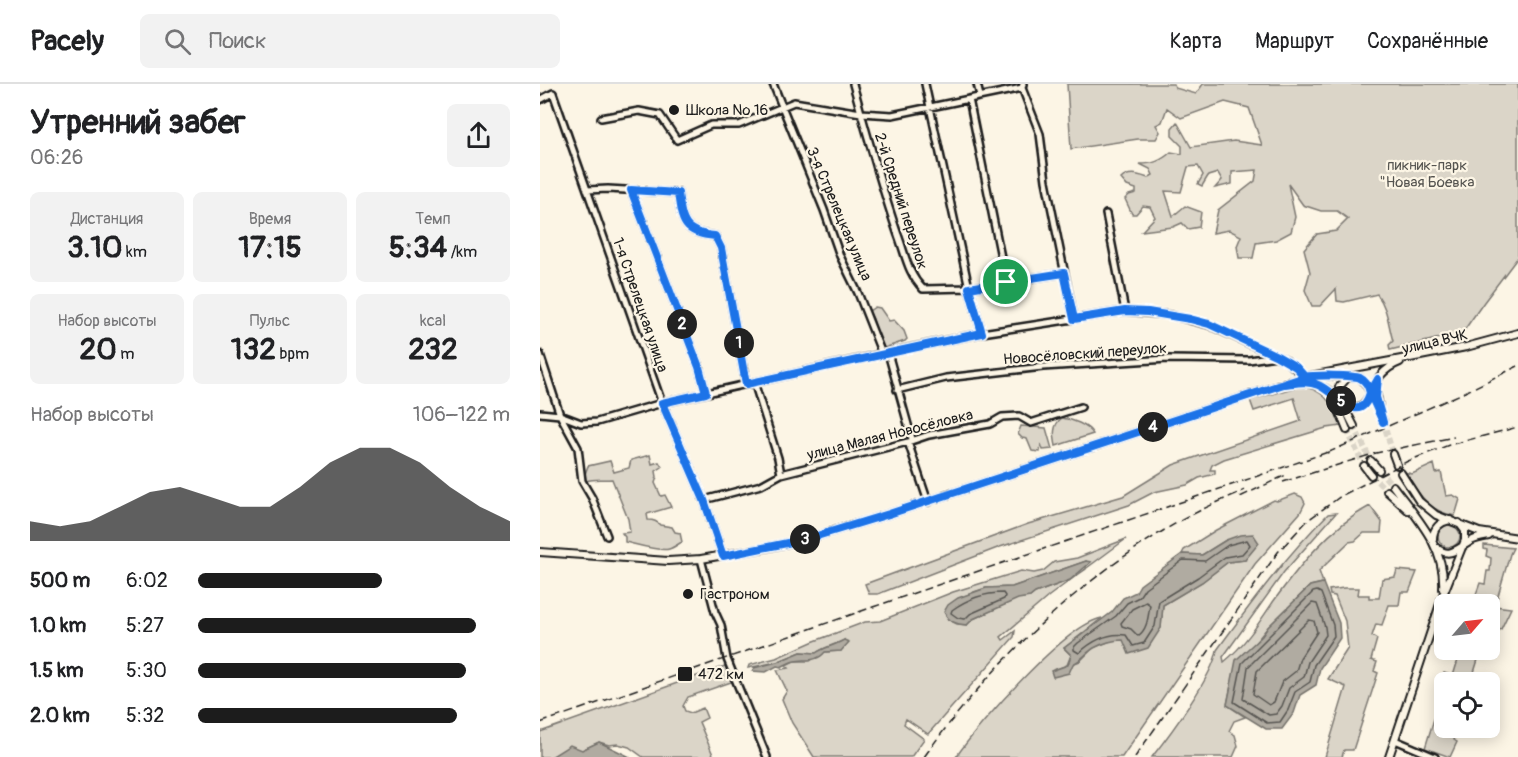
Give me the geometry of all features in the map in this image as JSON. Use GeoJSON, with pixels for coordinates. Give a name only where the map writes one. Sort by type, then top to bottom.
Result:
{"type":"FeatureCollection","features":[{"type":"Feature","properties":{"kind":"main road","name":"улица ВЧК"},"geometry":{"type":"LineString","coordinates":[[1370,393],[1378,379],[1389,368],[1412,357],[1466,347],[1518,333]]}},
{"type":"Feature","properties":{"kind":"main road"},"geometry":{"type":"LineString","coordinates":[[540,552],[652,561],[701,559],[807,539],[928,502],[1305,377],[1412,357]]}},
{"type":"Feature","properties":{"kind":"main road"},"geometry":{"type":"LineString","coordinates":[[1354,426],[1339,397],[1339,387],[1349,377],[1370,364]]}},
{"type":"Feature","properties":{"kind":"main road"},"geometry":{"type":"LineString","coordinates":[[1315,375],[1362,379],[1366,383],[1383,422],[1376,397],[1378,379]]}},
{"type":"Feature","properties":{"kind":"main road"},"geometry":{"type":"LineString","coordinates":[[1285,384],[1311,383],[1323,387],[1349,408],[1359,407],[1367,402],[1370,393]]}},
{"type":"Feature","properties":{"kind":"main road"},"geometry":{"type":"LineString","coordinates":[[1323,387],[1335,400],[1347,430]]}},
{"type":"Feature","properties":{"kind":"main road"},"geometry":{"type":"LineString","coordinates":[[1393,454],[1397,465]]}},
{"type":"Feature","properties":{"kind":"main road"},"geometry":{"type":"LineString","coordinates":[[1371,461],[1379,470]]}},
{"type":"Feature","properties":{"kind":"main road"},"geometry":{"type":"LineString","coordinates":[[1364,466],[1371,475]]}},
{"type":"Feature","properties":{"kind":"main road"},"geometry":{"type":"LineString","coordinates":[[1401,473],[1425,507],[1437,515],[1479,532],[1518,537]]}},
{"type":"Feature","properties":{"kind":"main road"},"geometry":{"type":"LineString","coordinates":[[1393,486],[1442,552],[1450,553],[1477,538],[1499,535]]}},
{"type":"Feature","properties":{"kind":"main road"},"geometry":{"type":"LineString","coordinates":[[1387,491],[1419,521]]}},
{"type":"Feature","properties":{"kind":"main road"},"geometry":{"type":"LineString","coordinates":[[1443,594],[1443,567],[1433,533],[1444,521],[1456,522],[1465,531],[1465,540],[1443,594]]}},
{"type":"Feature","properties":{"kind":"main road"},"geometry":{"type":"LineString","coordinates":[[1389,757],[1434,622]]}},
{"type":"Feature","properties":{"kind":"street","name":"3-я Стрелецкая улица"},"geometry":{"type":"LineString","coordinates":[[772,84],[824,210],[840,256],[885,353],[928,502]]}},
{"type":"Feature","properties":{"kind":"street","name":"2-й Средний переулок"},"geometry":{"type":"LineString","coordinates":[[853,84],[885,200],[913,279],[923,289],[969,288],[1064,273]]}},
{"type":"Feature","properties":{"kind":"street"},"geometry":{"type":"LineString","coordinates":[[924,84],[969,288],[982,333]]}},
{"type":"Feature","properties":{"kind":"street"},"geometry":{"type":"LineString","coordinates":[[977,84],[980,96]]}},
{"type":"Feature","properties":{"kind":"street"},"geometry":{"type":"LineString","coordinates":[[601,118],[639,111],[660,115],[677,140],[711,125],[740,125],[794,102],[861,113],[892,115],[1022,86],[1040,134],[1074,319]]}},
{"type":"Feature","properties":{"kind":"street","name":"1-я Стрелецкая улица"},"geometry":{"type":"LineString","coordinates":[[540,100],[553,93],[662,403],[704,500],[723,556]]}},
{"type":"Feature","properties":{"kind":"street"},"geometry":{"type":"LineString","coordinates":[[969,99],[1006,282]]}},
{"type":"Feature","properties":{"kind":"street"},"geometry":{"type":"LineString","coordinates":[[587,190],[596,188],[678,193],[682,218],[690,230],[715,236],[721,248],[746,384]]}},
{"type":"Feature","properties":{"kind":"street"},"geometry":{"type":"LineString","coordinates":[[631,190],[699,367],[706,393]]}},
{"type":"Feature","properties":{"kind":"street"},"geometry":{"type":"LineString","coordinates":[[1106,214],[1125,311]]}},
{"type":"Feature","properties":{"kind":"street"},"geometry":{"type":"LineString","coordinates":[[540,413],[560,415],[581,423],[597,422],[662,403],[885,353],[982,333],[1125,311],[1170,315],[1209,324],[1277,356],[1296,367],[1305,377]]}},
{"type":"Feature","properties":{"kind":"street"},"geometry":{"type":"LineString","coordinates":[[540,354],[560,415],[578,448],[582,481],[592,498],[606,536]]}},
{"type":"Feature","properties":{"kind":"street","name":"Новосёловский переулок"},"geometry":{"type":"LineString","coordinates":[[897,390],[946,378],[1043,367],[1168,359],[1248,360],[1277,356]]}},
{"type":"Feature","properties":{"kind":"street"},"geometry":{"type":"LineString","coordinates":[[754,382],[781,474]]}},
{"type":"Feature","properties":{"kind":"street","name":"улица Малая Новосёловка"},"geometry":{"type":"LineString","coordinates":[[704,500],[760,485],[781,474],[990,423],[1002,417],[1019,416],[1031,423],[1081,407]]}},
{"type":"Feature","properties":{"kind":"street"},"geometry":{"type":"LineString","coordinates":[[701,559],[715,612],[721,625],[727,659],[767,757]]}},
{"type":"Feature","properties":{"kind":"street"},"geometry":{"type":"LineString","coordinates":[[1395,740],[1435,757]]}},
{"type":"Feature","properties":{"kind":"green space","name":"пикник-парк \"Новая Боевка"},"geometry":{"type":"Polygon","coordinates":[[[1067,84],[1174,84],[1175,88],[1196,94],[1203,84],[1518,84],[1518,257],[1458,339],[1447,342],[1440,338],[1390,350],[1389,345],[1393,341],[1386,311],[1377,294],[1344,302],[1337,301],[1336,289],[1320,306],[1312,306],[1305,290],[1310,272],[1304,249],[1317,234],[1336,231],[1348,219],[1337,211],[1321,211],[1303,205],[1288,184],[1295,217],[1291,232],[1276,240],[1256,243],[1253,258],[1239,258],[1237,246],[1241,236],[1229,230],[1213,233],[1218,210],[1255,181],[1257,170],[1232,172],[1232,184],[1215,188],[1222,180],[1218,173],[1208,176],[1202,186],[1198,184],[1203,175],[1198,166],[1188,167],[1181,192],[1165,191],[1173,216],[1185,206],[1201,212],[1199,227],[1188,229],[1182,223],[1173,227],[1142,231],[1155,217],[1150,207],[1143,206],[1136,214],[1132,214],[1125,199],[1136,193],[1136,189],[1127,186],[1121,179],[1131,174],[1148,178],[1153,175],[1150,169],[1140,164],[1157,161],[1171,152],[1182,154],[1182,146],[1172,136],[1172,128],[1177,122],[1191,147],[1234,141],[1262,145],[1249,108],[1225,102],[1181,118],[1167,108],[1162,122],[1156,125],[1160,132],[1156,139],[1138,139],[1071,149],[1067,84]]]}},
{"type":"Feature","properties":{"kind":"green space"},"geometry":{"type":"Polygon","coordinates":[[[875,307],[880,308],[889,321],[894,320],[904,331],[907,339],[905,341],[884,348],[869,311],[875,307]]]}},
{"type":"Feature","properties":{"kind":"green space"},"geometry":{"type":"Polygon","coordinates":[[[1300,386],[1316,391],[1327,399],[1342,426],[1326,428],[1224,459],[1212,465],[1210,470],[1215,470],[1215,474],[1199,478],[1187,485],[1154,492],[1129,505],[1000,547],[878,594],[869,594],[865,584],[1028,524],[1123,496],[1173,465],[1301,421],[1294,398],[1254,411],[1250,400],[1300,386]]]}},
{"type":"Feature","properties":{"kind":"green space"},"geometry":{"type":"Polygon","coordinates":[[[1062,418],[1083,425],[1093,434],[1056,446],[1055,427],[1062,418]]]}},
{"type":"Feature","properties":{"kind":"green space"},"geometry":{"type":"Polygon","coordinates":[[[1021,426],[1046,428],[1052,449],[1043,450],[1041,444],[1040,452],[1032,451],[1027,439],[1018,434],[1021,426]]]}},
{"type":"Feature","properties":{"kind":"green space"},"geometry":{"type":"Polygon","coordinates":[[[650,455],[652,464],[659,462],[662,467],[656,471],[655,483],[661,496],[665,495],[671,507],[647,514],[648,520],[672,527],[675,532],[680,533],[682,542],[665,550],[625,542],[622,533],[630,532],[628,519],[612,479],[586,481],[585,474],[588,466],[610,461],[614,472],[629,468],[631,460],[650,455]]]}},
{"type":"Feature","properties":{"kind":"green space"},"geometry":{"type":"Polygon","coordinates":[[[1434,464],[1436,473],[1441,472],[1446,496],[1453,495],[1460,499],[1455,516],[1445,514],[1431,506],[1404,472],[1412,474],[1434,464]]]}},
{"type":"Feature","properties":{"kind":"green space"},"geometry":{"type":"Polygon","coordinates":[[[1295,494],[1302,497],[1305,503],[1300,513],[1255,564],[1122,757],[956,757],[1003,700],[1067,638],[1086,625],[1102,618],[1064,648],[1071,655],[1067,665],[1051,671],[1080,661],[1093,648],[1113,640],[1123,640],[1161,628],[1163,605],[1202,582],[1228,562],[1245,560],[1226,540],[1202,555],[1182,554],[1184,550],[1216,530],[1274,500],[1295,494]]]}},
{"type":"Feature","properties":{"kind":"green space"},"geometry":{"type":"Polygon","coordinates":[[[1370,506],[1382,522],[1381,533],[1364,533],[1355,541],[1349,542],[1319,571],[1323,583],[1310,586],[1268,627],[1255,643],[1231,686],[1227,705],[1245,717],[1234,721],[1229,731],[1235,735],[1238,746],[1233,757],[1152,757],[1199,689],[1214,661],[1217,650],[1298,546],[1328,514],[1336,513],[1284,572],[1223,657],[1224,662],[1245,642],[1283,588],[1316,548],[1341,525],[1370,506]]]}},
{"type":"Feature","properties":{"kind":"green space"},"geometry":{"type":"Polygon","coordinates":[[[1449,525],[1457,528],[1460,536],[1457,544],[1449,547],[1441,544],[1438,536],[1441,528],[1449,525]]]}},
{"type":"Feature","properties":{"kind":"green space"},"geometry":{"type":"Polygon","coordinates":[[[1126,539],[1086,569],[1086,561],[1012,587],[986,588],[974,592],[947,619],[957,624],[967,625],[973,619],[1018,598],[1030,597],[1079,574],[1001,637],[1003,640],[1015,631],[1014,637],[928,734],[906,719],[904,724],[924,739],[911,757],[814,757],[792,723],[782,699],[787,691],[777,670],[789,668],[786,665],[794,661],[810,661],[824,652],[841,651],[844,640],[816,653],[801,652],[777,662],[748,668],[749,665],[776,658],[865,622],[880,621],[953,592],[1021,571],[1034,573],[1043,571],[1054,562],[1077,558],[1126,539]]]}},
{"type":"Feature","properties":{"kind":"green space"},"geometry":{"type":"Polygon","coordinates":[[[1484,545],[1513,548],[1498,594],[1476,594],[1480,583],[1485,584],[1487,571],[1490,571],[1491,558],[1486,556],[1487,550],[1484,549],[1484,545]]]}},
{"type":"Feature","properties":{"kind":"green space"},"geometry":{"type":"Polygon","coordinates":[[[1397,570],[1417,572],[1409,592],[1401,592],[1399,605],[1389,605],[1382,625],[1376,624],[1372,636],[1377,639],[1371,660],[1377,662],[1374,671],[1378,673],[1353,750],[1344,750],[1342,757],[1325,757],[1346,687],[1328,679],[1348,648],[1345,621],[1335,596],[1330,595],[1329,590],[1359,588],[1358,595],[1379,598],[1382,579],[1395,577],[1397,570]]]}},
{"type":"Feature","properties":{"kind":"green space"},"geometry":{"type":"Polygon","coordinates":[[[1500,607],[1511,608],[1501,629],[1500,607]]]}},
{"type":"Feature","properties":{"kind":"green space"},"geometry":{"type":"Polygon","coordinates":[[[1458,660],[1478,660],[1474,672],[1454,672],[1458,660]]]}},
{"type":"Feature","properties":{"kind":"green space"},"geometry":{"type":"Polygon","coordinates":[[[725,666],[731,682],[688,697],[683,706],[685,711],[691,713],[703,708],[707,718],[699,722],[714,757],[643,757],[629,747],[599,742],[582,750],[559,753],[551,757],[540,757],[540,732],[725,666]]]}},
{"type":"Feature","properties":{"kind":"green space"},"geometry":{"type":"Polygon","coordinates":[[[1434,719],[1434,738],[1455,738],[1457,742],[1450,757],[1425,748],[1434,719]]]}},
{"type":"Feature","properties":{"kind":"water"},"geometry":{"type":"Polygon","coordinates":[[[1253,534],[1259,543],[1245,560],[1228,562],[1202,582],[1163,605],[1161,628],[1148,648],[1129,654],[1123,640],[1108,642],[1094,648],[1073,664],[1069,673],[1053,677],[1051,671],[1068,665],[1071,655],[1064,648],[1112,612],[1123,598],[1136,592],[1140,585],[1182,554],[1202,555],[1226,540],[1240,535],[1253,534]]]}},
{"type":"Feature","properties":{"kind":"water"},"geometry":{"type":"Polygon","coordinates":[[[1086,561],[1091,562],[1070,580],[1030,597],[1018,599],[973,619],[967,625],[953,622],[944,612],[948,605],[958,598],[986,588],[1012,587],[1086,561]]]}},
{"type":"Feature","properties":{"kind":"water"},"geometry":{"type":"Polygon","coordinates":[[[1323,583],[1339,623],[1340,638],[1320,668],[1316,685],[1300,695],[1294,713],[1282,729],[1266,729],[1227,705],[1236,660],[1310,586],[1323,583]]]}},
{"type":"Feature","properties":{"kind":"water"},"geometry":{"type":"Polygon","coordinates":[[[844,640],[849,642],[841,651],[825,652],[815,659],[793,661],[766,672],[752,671],[754,668],[801,652],[816,653],[844,640]]]}},
{"type":"Feature","properties":{"kind":"water"},"geometry":{"type":"Polygon","coordinates":[[[599,742],[630,757],[551,757],[570,745],[582,750],[599,742]]]}},
{"type":"Feature","properties":{"kind":"tunnel"},"geometry":{"type":"LineString","coordinates":[[1383,421],[1393,454]]}},
{"type":"Feature","properties":{"kind":"tunnel"},"geometry":{"type":"LineString","coordinates":[[1354,426],[1371,461]]}},
{"type":"Feature","properties":{"kind":"tunnel"},"geometry":{"type":"LineString","coordinates":[[1347,430],[1364,466]]}},
{"type":"Feature","properties":{"kind":"tunnel"},"geometry":{"type":"LineString","coordinates":[[1379,470],[1393,486]]}},
{"type":"Feature","properties":{"kind":"tunnel"},"geometry":{"type":"LineString","coordinates":[[1371,475],[1387,491]]}},
{"type":"Feature","properties":{"kind":"railway"},"geometry":{"type":"LineString","coordinates":[[1327,453],[1518,366]]}},
{"type":"Feature","properties":{"kind":"railway"},"geometry":{"type":"LineString","coordinates":[[1135,757],[1278,552],[1308,520],[1341,496],[1408,461],[1449,445],[1518,427]]}},
{"type":"Feature","properties":{"kind":"railway"},"geometry":{"type":"LineString","coordinates":[[1283,482],[1376,453],[1454,437]]}},
{"type":"Feature","properties":{"kind":"railway"},"geometry":{"type":"LineString","coordinates":[[540,723],[1334,450]]}},
{"type":"Feature","properties":{"kind":"railway"},"geometry":{"type":"LineString","coordinates":[[1240,497],[1288,474]]}},
{"type":"Feature","properties":{"kind":"railway"},"geometry":{"type":"LineString","coordinates":[[924,757],[949,724],[1003,662],[1063,604],[1129,553],[1163,531],[1245,490]]}},
{"type":"Feature","properties":{"kind":"place","name":"Школа № 16"},"geometry":{"type":"Point","coordinates":[674,110]}},
{"type":"Feature","properties":{"kind":"place","name":"Гастроном"},"geometry":{"type":"Point","coordinates":[688,594]}},
{"type":"Feature","properties":{"kind":"place","name":"472 км"},"geometry":{"type":"Point","coordinates":[685,674]}},
{"type":"Feature","properties":{"kind":"route"},"geometry":{"type":"LineString","coordinates":[[1006,282],[969,288],[982,333],[746,384],[718,241],[715,236],[690,230],[682,218],[678,193],[631,190],[699,367],[706,393],[662,403],[712,520],[723,556],[807,539],[889,514],[1305,377],[1315,375],[1358,377],[1366,383],[1370,393],[1378,379],[1376,397],[1383,422],[1370,393],[1364,405],[1349,408],[1331,391],[1317,384],[1304,382],[1285,384],[1305,377],[1287,361],[1209,324],[1170,315],[1125,311],[1074,319],[1064,273],[1006,282]]}}]}
